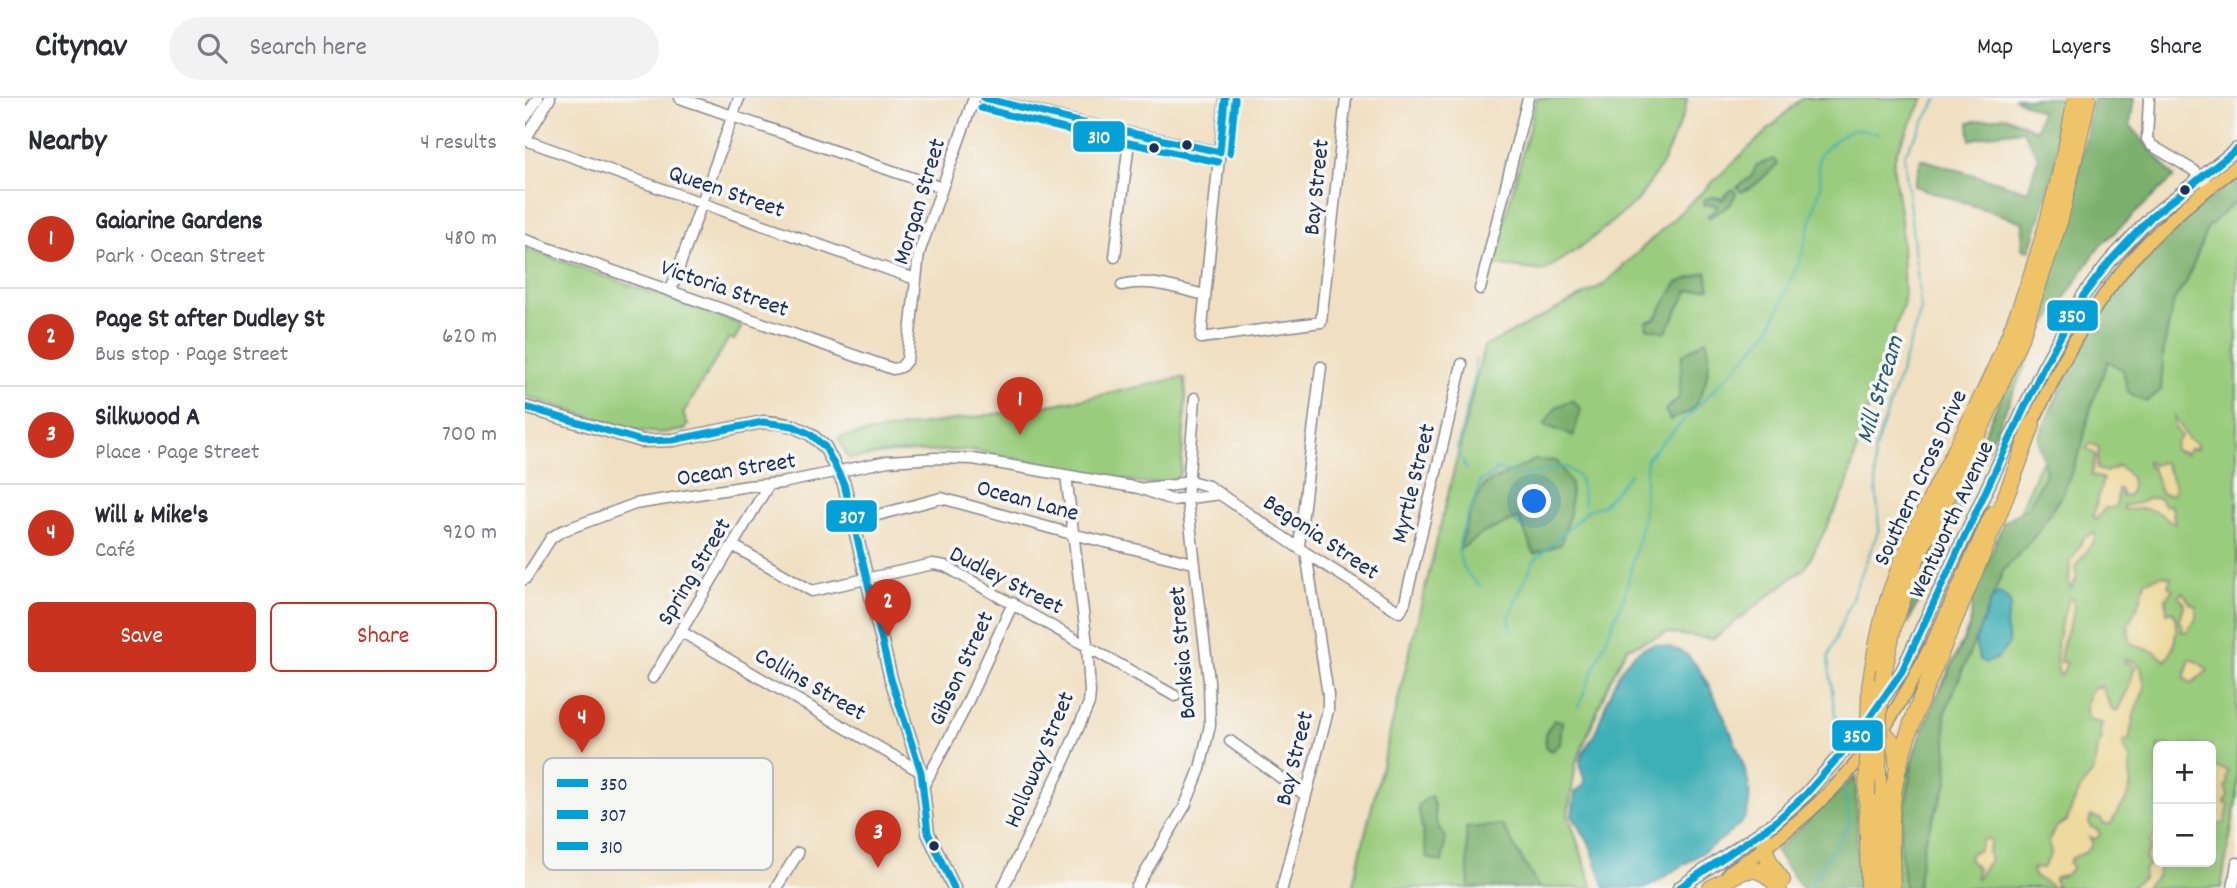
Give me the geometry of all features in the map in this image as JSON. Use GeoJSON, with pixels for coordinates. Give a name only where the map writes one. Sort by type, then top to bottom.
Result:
{"type":"FeatureCollection","features":[{"type":"Feature","properties":{"kind":"highway","name":"Southern Cross Drive"},"geometry":{"type":"LineString","coordinates":[[1869,888],[1867,795],[1870,686],[1880,633],[1900,567],[1970,423],[2022,302],[2057,186],[2077,98]]}},
{"type":"Feature","properties":{"kind":"highway","name":"Southern Cross Drive"},"geometry":{"type":"LineString","coordinates":[[1880,888],[1879,712],[1884,670],[1897,612],[1919,552],[1984,421],[2022,334],[2060,219],[2088,98]]}},
{"type":"Feature","properties":{"kind":"highway"},"geometry":{"type":"LineString","coordinates":[[1897,773],[1925,688],[2015,475],[2032,425]]}},
{"type":"Feature","properties":{"kind":"highway"},"geometry":{"type":"LineString","coordinates":[[1881,730],[1890,737],[1896,747],[1897,773],[1890,835],[1892,888]]}},
{"type":"Feature","properties":{"kind":"highway"},"geometry":{"type":"LineString","coordinates":[[1763,831],[1764,849],[1788,888]]}},
{"type":"Feature","properties":{"kind":"highway"},"geometry":{"type":"LineString","coordinates":[[1711,888],[1741,871],[1756,869],[1770,876],[1779,888]]}},
{"type":"Feature","properties":{"kind":"main road","name":"Wentworth Avenue"},"geometry":{"type":"LineString","coordinates":[[1705,888],[1764,849],[1809,811],[1843,766],[1902,671],[2043,368],[2083,296],[2109,262],[2151,217],[2237,149]]}},
{"type":"Feature","properties":{"kind":"main road","name":"Wentworth Avenue"},"geometry":{"type":"LineString","coordinates":[[1843,766],[1881,730],[1905,694],[1931,645],[2032,425],[2080,332],[2108,289],[2151,239],[2237,166]]}},
{"type":"Feature","properties":{"kind":"main road"},"geometry":{"type":"LineString","coordinates":[[525,407],[654,443],[762,422],[779,423],[810,434],[829,451],[838,470],[891,679],[921,772],[929,833],[954,888]]}},
{"type":"Feature","properties":{"kind":"main road"},"geometry":{"type":"LineString","coordinates":[[1679,888],[1763,831],[1806,794],[1823,786],[1843,766]]}},
{"type":"Feature","properties":{"kind":"street"},"geometry":{"type":"LineString","coordinates":[[525,118],[538,98]]}},
{"type":"Feature","properties":{"kind":"street"},"geometry":{"type":"LineString","coordinates":[[525,140],[550,98]]}},
{"type":"Feature","properties":{"kind":"street"},"geometry":{"type":"LineString","coordinates":[[680,98],[942,188]]}},
{"type":"Feature","properties":{"kind":"street"},"geometry":{"type":"LineString","coordinates":[[671,290],[739,98]]}},
{"type":"Feature","properties":{"kind":"street","name":"Morgan Street"},"geometry":{"type":"LineString","coordinates":[[907,360],[915,279],[922,244],[974,98]]}},
{"type":"Feature","properties":{"kind":"street"},"geometry":{"type":"LineString","coordinates":[[984,98],[1220,152]]}},
{"type":"Feature","properties":{"kind":"street"},"geometry":{"type":"LineString","coordinates":[[1122,285],[1134,282],[1160,284],[1205,295],[1225,98]]}},
{"type":"Feature","properties":{"kind":"street","name":"Bay Street"},"geometry":{"type":"LineString","coordinates":[[1205,295],[1201,338],[1321,321],[1346,98]]}},
{"type":"Feature","properties":{"kind":"street"},"geometry":{"type":"LineString","coordinates":[[1480,289],[1528,98]]}},
{"type":"Feature","properties":{"kind":"street"},"geometry":{"type":"LineString","coordinates":[[2149,98],[2147,139],[2151,145],[2201,176],[2211,187]]}},
{"type":"Feature","properties":{"kind":"street"},"geometry":{"type":"LineString","coordinates":[[1115,257],[1130,133]]}},
{"type":"Feature","properties":{"kind":"street","name":"Queen Street"},"geometry":{"type":"LineString","coordinates":[[525,140],[915,279]]}},
{"type":"Feature","properties":{"kind":"street","name":"Victoria Street"},"geometry":{"type":"LineString","coordinates":[[525,240],[893,369],[901,368],[907,360]]}},
{"type":"Feature","properties":{"kind":"street","name":"Myrtle Street"},"geometry":{"type":"LineString","coordinates":[[1400,612],[1405,602],[1462,364]]}},
{"type":"Feature","properties":{"kind":"street","name":"Bay Street"},"geometry":{"type":"LineString","coordinates":[[1282,888],[1328,710],[1303,550],[1321,367]]}},
{"type":"Feature","properties":{"kind":"street","name":"Banksia Street"},"geometry":{"type":"LineString","coordinates":[[1136,888],[1185,806],[1200,769],[1210,725],[1209,681],[1187,499],[1195,398]]}},
{"type":"Feature","properties":{"kind":"street","name":"Ocean Street"},"geometry":{"type":"LineString","coordinates":[[525,579],[551,538],[562,531],[635,504],[806,478],[888,461],[974,459],[1139,488],[1172,500],[1187,499]]}},
{"type":"Feature","properties":{"kind":"street","name":"Holloway Street"},"geometry":{"type":"LineString","coordinates":[[1003,888],[1089,704],[1087,644],[1066,475]]}},
{"type":"Feature","properties":{"kind":"street","name":"Begonia Street"},"geometry":{"type":"LineString","coordinates":[[1187,480],[1208,486],[1221,494],[1400,612]]}},
{"type":"Feature","properties":{"kind":"street","name":"Ocean Street"},"geometry":{"type":"LineString","coordinates":[[1139,488],[1160,488],[1187,480]]}},
{"type":"Feature","properties":{"kind":"street","name":"Spring Street"},"geometry":{"type":"LineString","coordinates":[[653,678],[769,484]]}},
{"type":"Feature","properties":{"kind":"street"},"geometry":{"type":"LineString","coordinates":[[1187,499],[1221,494]]}},
{"type":"Feature","properties":{"kind":"street","name":"Ocean Lane"},"geometry":{"type":"LineString","coordinates":[[852,522],[941,498],[1072,534],[1193,563]]}},
{"type":"Feature","properties":{"kind":"street","name":"Dudley Street"},"geometry":{"type":"LineString","coordinates":[[734,546],[812,591],[933,564],[945,566],[1175,696]]}},
{"type":"Feature","properties":{"kind":"street","name":"Gibson Street"},"geometry":{"type":"LineString","coordinates":[[923,787],[961,716],[1013,603]]}},
{"type":"Feature","properties":{"kind":"street","name":"Collins Street"},"geometry":{"type":"LineString","coordinates":[[680,631],[921,772]]}},
{"type":"Feature","properties":{"kind":"street"},"geometry":{"type":"LineString","coordinates":[[1230,741],[1305,795]]}},
{"type":"Feature","properties":{"kind":"street"},"geometry":{"type":"LineString","coordinates":[[776,888],[798,853]]}},
{"type":"Feature","properties":{"kind":"street"},"geometry":{"type":"LineString","coordinates":[[2232,888],[2237,863]]}},
{"type":"Feature","properties":{"kind":"green space"},"geometry":{"type":"Polygon","coordinates":[[[1537,98],[1687,98],[1685,111],[1662,164],[1639,199],[1584,245],[1544,271],[1493,265],[1537,98]]]}},
{"type":"Feature","properties":{"kind":"green space"},"geometry":{"type":"Polygon","coordinates":[[[1802,98],[1924,98],[1897,150],[1893,165],[1901,219],[1904,302],[1866,416],[1845,491],[1806,567],[1713,639],[1666,633],[1627,648],[1610,680],[1576,763],[1568,814],[1593,888],[1352,888],[1484,347],[1603,285],[1802,98]]]}},
{"type":"Feature","properties":{"kind":"green space"},"geometry":{"type":"Polygon","coordinates":[[[2014,98],[2068,98],[2053,174],[2030,251],[2022,249],[2023,222],[1914,186],[1921,159],[2028,191],[2038,157],[2023,130],[1970,140],[1969,122],[2005,116],[2036,130],[2041,111],[2014,98]]]}},
{"type":"Feature","properties":{"kind":"green space"},"geometry":{"type":"Polygon","coordinates":[[[2093,98],[2134,98],[2130,125],[2174,177],[2099,247],[2039,336],[1908,624],[1912,596],[1937,534],[2026,343],[2072,209],[2093,98]]]}},
{"type":"Feature","properties":{"kind":"green space"},"geometry":{"type":"Polygon","coordinates":[[[1774,159],[1778,164],[1755,185],[1741,192],[1737,187],[1751,177],[1757,165],[1774,159]]]}},
{"type":"Feature","properties":{"kind":"green space"},"geometry":{"type":"Polygon","coordinates":[[[2237,178],[2237,200],[2207,228],[2187,281],[2174,300],[2164,347],[2161,390],[2146,402],[2128,392],[2123,370],[2108,361],[2091,407],[2081,449],[2063,493],[2035,536],[2003,571],[1945,713],[1948,781],[1924,842],[1917,888],[1904,888],[1900,839],[1914,752],[1970,627],[1973,599],[2003,522],[2028,507],[2046,472],[2038,438],[2081,342],[2127,278],[2173,227],[2237,178]]]}},
{"type":"Feature","properties":{"kind":"green space"},"geometry":{"type":"Polygon","coordinates":[[[2237,186],[2237,797],[2221,888],[1898,888],[1896,833],[1900,792],[1936,699],[2011,534],[2039,465],[2067,429],[2127,319],[2237,186]]]}},
{"type":"Feature","properties":{"kind":"green space"},"geometry":{"type":"Polygon","coordinates":[[[1733,189],[1736,193],[1730,205],[1709,218],[1707,215],[1715,211],[1717,206],[1704,205],[1705,199],[1723,199],[1733,189]]]}},
{"type":"Feature","properties":{"kind":"green space"},"geometry":{"type":"Polygon","coordinates":[[[525,248],[740,324],[741,328],[734,340],[729,338],[683,414],[688,424],[685,430],[660,433],[631,430],[525,396],[525,248]]]}},
{"type":"Feature","properties":{"kind":"green space"},"geometry":{"type":"Polygon","coordinates":[[[1706,272],[1710,288],[1688,291],[1666,332],[1647,328],[1646,322],[1655,319],[1677,283],[1706,272]]]}},
{"type":"Feature","properties":{"kind":"green space"},"geometry":{"type":"Polygon","coordinates":[[[1706,340],[1708,367],[1700,395],[1689,412],[1670,420],[1665,410],[1679,398],[1682,355],[1706,340]]]}},
{"type":"Feature","properties":{"kind":"green space"},"geometry":{"type":"Polygon","coordinates":[[[1185,378],[1186,396],[1181,471],[1176,480],[1146,484],[972,450],[892,453],[849,459],[838,438],[1030,408],[1185,378]]]}},
{"type":"Feature","properties":{"kind":"green space"},"geometry":{"type":"Polygon","coordinates":[[[1572,400],[1581,409],[1573,436],[1544,425],[1556,407],[1572,400]]]}},
{"type":"Feature","properties":{"kind":"green space"},"geometry":{"type":"Polygon","coordinates":[[[1535,460],[1557,461],[1571,484],[1570,512],[1561,544],[1534,554],[1519,518],[1485,532],[1459,550],[1472,506],[1485,484],[1535,460]]]}},
{"type":"Feature","properties":{"kind":"green space"},"geometry":{"type":"Polygon","coordinates":[[[1554,720],[1562,721],[1560,744],[1552,751],[1546,748],[1545,734],[1554,720]]]}},
{"type":"Feature","properties":{"kind":"green space"},"geometry":{"type":"Polygon","coordinates":[[[1856,776],[1858,888],[1802,888],[1775,851],[1856,776]]]}},
{"type":"Feature","properties":{"kind":"green space"},"geometry":{"type":"Polygon","coordinates":[[[1431,796],[1436,821],[1446,837],[1442,862],[1427,858],[1418,805],[1431,796]]]}},
{"type":"Feature","properties":{"kind":"green space"},"geometry":{"type":"Polygon","coordinates":[[[1502,825],[1539,888],[1469,888],[1466,828],[1502,825]]]}},
{"type":"Feature","properties":{"kind":"sand"},"geometry":{"type":"Polygon","coordinates":[[[2175,417],[2188,439],[2197,444],[2197,449],[2189,449],[2186,454],[2174,450],[2181,436],[2175,428],[2175,417]]]}},
{"type":"Feature","properties":{"kind":"sand"},"geometry":{"type":"Polygon","coordinates":[[[2091,443],[2099,448],[2097,469],[2106,472],[2119,466],[2132,482],[2129,495],[2123,497],[2118,489],[2117,503],[2113,508],[2105,508],[2096,520],[2093,516],[2103,479],[2091,475],[2096,455],[2086,448],[2091,443]]]}},
{"type":"Feature","properties":{"kind":"sand"},"geometry":{"type":"Polygon","coordinates":[[[2147,462],[2153,465],[2162,462],[2165,464],[2175,486],[2174,493],[2161,493],[2147,462]]]}},
{"type":"Feature","properties":{"kind":"sand"},"geometry":{"type":"Polygon","coordinates":[[[2148,498],[2160,498],[2164,505],[2172,506],[2175,524],[2150,510],[2123,509],[2123,506],[2148,498]]]}},
{"type":"Feature","properties":{"kind":"sand"},"geometry":{"type":"Polygon","coordinates":[[[2094,533],[2096,535],[2092,544],[2075,568],[2077,578],[2071,588],[2070,563],[2084,537],[2094,533]]]}},
{"type":"Feature","properties":{"kind":"sand"},"geometry":{"type":"Polygon","coordinates":[[[2163,575],[2171,578],[2168,586],[2173,589],[2166,598],[2167,613],[2173,611],[2176,623],[2174,643],[2166,661],[2155,652],[2130,642],[2128,624],[2140,602],[2145,581],[2163,575]]]}},
{"type":"Feature","properties":{"kind":"sand"},"geometry":{"type":"Polygon","coordinates":[[[2183,592],[2190,603],[2196,606],[2196,619],[2186,632],[2181,631],[2183,626],[2179,620],[2185,604],[2179,597],[2183,592]]]}},
{"type":"Feature","properties":{"kind":"sand"},"geometry":{"type":"Polygon","coordinates":[[[2072,598],[2073,614],[2060,662],[2067,662],[2060,676],[2056,659],[2058,638],[2066,607],[2072,598]]]}},
{"type":"Feature","properties":{"kind":"sand"},"geometry":{"type":"Polygon","coordinates":[[[2126,659],[2141,667],[2145,688],[2135,711],[2129,740],[2124,742],[2130,757],[2130,791],[2110,824],[2104,824],[2101,819],[2091,816],[2090,826],[2099,831],[2100,835],[2096,839],[2089,837],[2092,842],[2090,848],[2073,857],[2069,863],[2073,868],[2065,875],[2056,877],[2054,880],[2057,886],[2051,888],[2034,876],[2032,869],[2043,868],[2051,854],[2049,840],[2056,827],[2067,821],[2079,792],[2093,771],[2102,739],[2102,723],[2091,721],[2088,717],[2087,699],[2094,687],[2102,687],[2112,710],[2117,711],[2135,667],[2124,661],[2126,659]]]}},
{"type":"Feature","properties":{"kind":"sand"},"geometry":{"type":"Polygon","coordinates":[[[2190,659],[2200,663],[2208,671],[2191,683],[2184,678],[2190,659]]]}},
{"type":"Feature","properties":{"kind":"sand"},"geometry":{"type":"Polygon","coordinates":[[[2216,769],[2228,771],[2228,783],[2225,787],[2228,796],[2225,803],[2229,805],[2225,823],[2216,825],[2216,804],[2216,769]]]}},
{"type":"Feature","properties":{"kind":"sand"},"geometry":{"type":"Polygon","coordinates":[[[2153,838],[2153,867],[2160,867],[2157,877],[2147,884],[2146,888],[2129,888],[2143,878],[2144,870],[2149,864],[2145,858],[2152,847],[2149,843],[2153,838]]]}},
{"type":"Feature","properties":{"kind":"sand"},"geometry":{"type":"Polygon","coordinates":[[[1983,839],[1990,839],[1991,842],[1988,852],[1990,860],[1977,878],[1977,869],[1969,858],[1971,853],[1979,850],[1983,839]]]}},
{"type":"Feature","properties":{"kind":"water"},"geometry":{"type":"Polygon","coordinates":[[[1998,593],[2006,597],[2011,604],[2006,625],[2009,643],[1998,658],[1986,663],[1979,659],[1975,641],[1992,599],[1998,593]]]}},
{"type":"Feature","properties":{"kind":"water"},"geometry":{"type":"Polygon","coordinates":[[[1655,644],[1685,654],[1706,681],[1741,759],[1749,788],[1748,808],[1744,819],[1728,834],[1657,882],[1646,888],[1605,888],[1589,842],[1572,816],[1575,793],[1585,784],[1580,762],[1622,668],[1642,649],[1655,644]]]}},
{"type":"Feature","properties":{"kind":"waterway","name":"Mill Stream"},"geometry":{"type":"LineString","coordinates":[[1839,746],[1828,658],[1879,529],[1874,452],[1921,310],[1904,155],[1938,98]]}},
{"type":"Feature","properties":{"kind":"waterway"},"geometry":{"type":"LineString","coordinates":[[1578,707],[1625,594],[1643,519],[1647,458],[1770,329],[1801,257],[1821,185],[1818,166],[1820,153],[1840,137],[1857,129],[1880,134]]}},
{"type":"Feature","properties":{"kind":"waterway"},"geometry":{"type":"LineString","coordinates":[[1466,469],[1457,448],[1475,376],[1475,359]]}},
{"type":"Feature","properties":{"kind":"waterway"},"geometry":{"type":"LineString","coordinates":[[1480,586],[1467,574],[1459,548],[1480,481],[1493,475],[1497,469],[1521,476],[1566,467],[1580,478],[1584,504]]}},
{"type":"Feature","properties":{"kind":"waterway"},"geometry":{"type":"LineString","coordinates":[[1513,631],[1509,622],[1512,608],[1534,561],[1589,509],[1602,506],[1630,474]]}},
{"type":"Feature","properties":{"kind":"waterway","name":"Mill Stream"},"geometry":{"type":"LineString","coordinates":[[1807,888],[1849,825],[1844,783]]}},
{"type":"Feature","properties":{"kind":"transit line","name":"307"},"geometry":{"type":"LineString","coordinates":[[984,98],[1075,121],[1220,152],[1225,98]]}},
{"type":"Feature","properties":{"kind":"transit line","name":"310"},"geometry":{"type":"LineString","coordinates":[[1230,153],[1235,99]]}},
{"type":"Feature","properties":{"kind":"transit line","name":"310"},"geometry":{"type":"LineString","coordinates":[[981,108],[1218,162]]}},
{"type":"Feature","properties":{"kind":"transit line","name":"350"},"geometry":{"type":"LineString","coordinates":[[1679,888],[1774,823],[1806,794],[1857,736],[1902,671],[2043,368],[2083,296],[2109,262],[2151,217],[2237,149]]}},
{"type":"Feature","properties":{"kind":"transit line","name":"307"},"geometry":{"type":"LineString","coordinates":[[525,407],[642,441],[673,440],[763,422],[793,426],[810,434],[825,447],[844,484],[891,679],[921,772],[928,833],[954,888]]}},
{"type":"Feature","properties":{"kind":"place","name":"Gaiarine Gardens"},"geometry":{"type":"Point","coordinates":[1020,435]}},
{"type":"Feature","properties":{"kind":"place","name":"Page St after Dudley St"},"geometry":{"type":"Point","coordinates":[888,637]}},
{"type":"Feature","properties":{"kind":"place","name":"Will & Mike's"},"geometry":{"type":"Point","coordinates":[582,753]}},
{"type":"Feature","properties":{"kind":"place","name":"Silkwood A"},"geometry":{"type":"Point","coordinates":[878,868]}}]}
